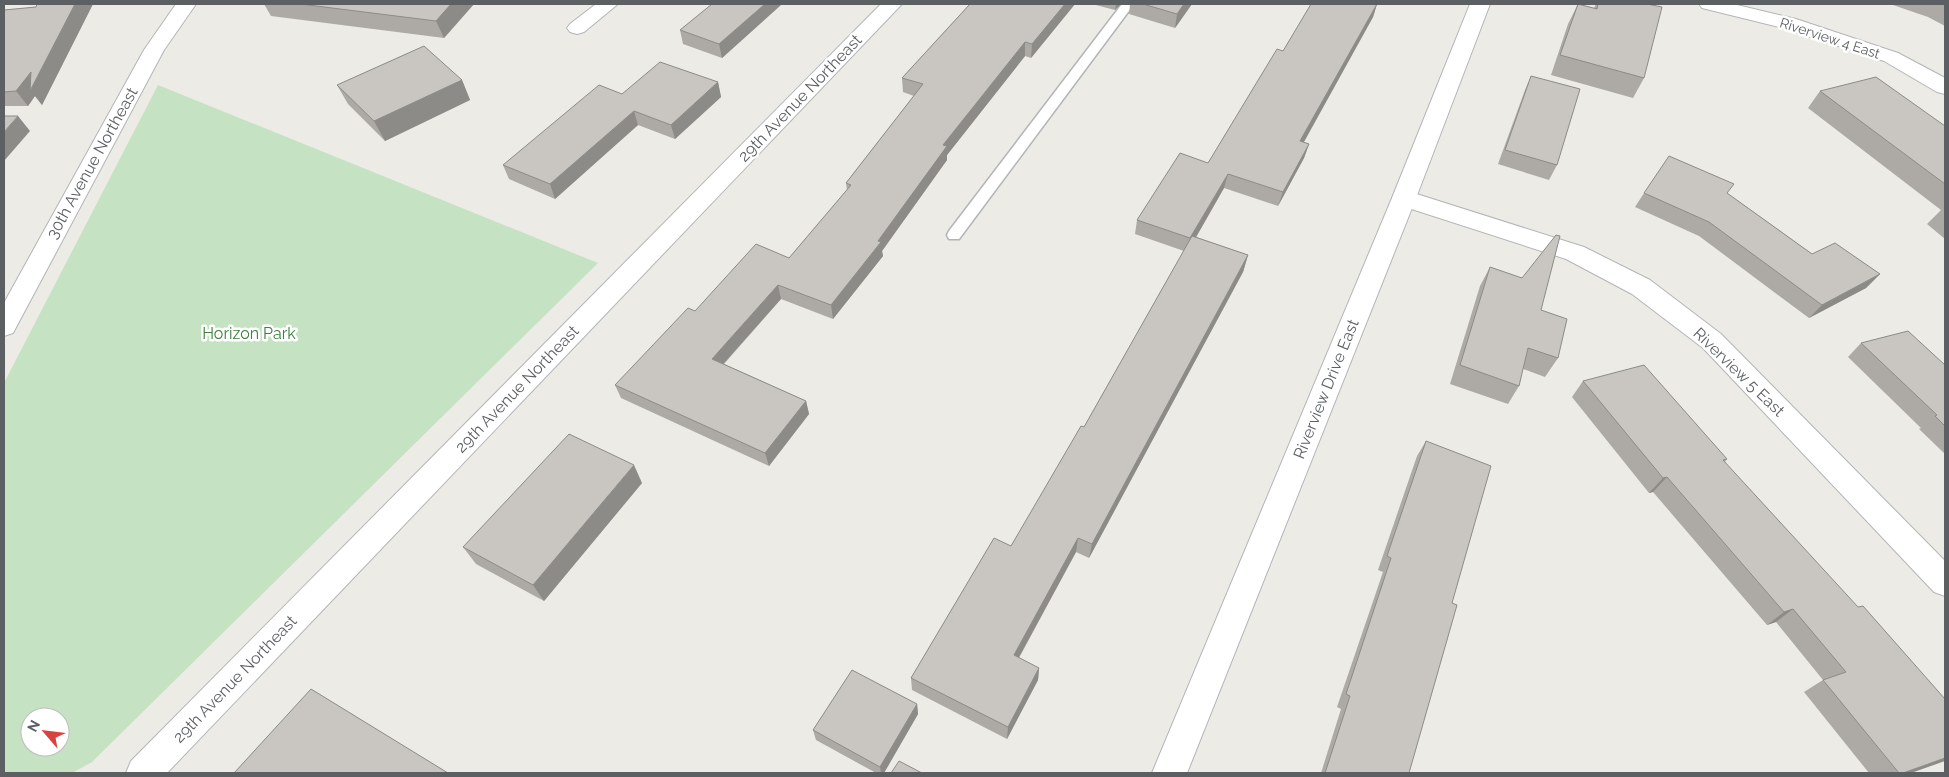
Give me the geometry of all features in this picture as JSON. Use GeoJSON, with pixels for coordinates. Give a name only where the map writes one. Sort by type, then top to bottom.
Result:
{"type":"FeatureCollection","features":[{"type":"Feature","properties":{"kind":"street","name":"30th Avenue Northeast"},"geometry":{"type":"LineString","coordinates":[[4,326],[154,50],[186,4]]}},
{"type":"Feature","properties":{"kind":"street"},"geometry":{"type":"LineString","coordinates":[[577,28],[608,4]]}},
{"type":"Feature","properties":{"kind":"street","name":"29th Avenue Northeast"},"geometry":{"type":"LineString","coordinates":[[143,773],[892,4]]}},
{"type":"Feature","properties":{"kind":"street","name":"Riverview Drive East"},"geometry":{"type":"LineString","coordinates":[[1169,773],[1404,198],[1480,4]]}},
{"type":"Feature","properties":{"kind":"street","name":"Riverview 4 East"},"geometry":{"type":"LineString","coordinates":[[1709,4],[1789,24],[1891,57],[1945,87]]}},
{"type":"Feature","properties":{"kind":"street","name":"Riverview 5 East"},"geometry":{"type":"LineString","coordinates":[[1404,198],[1575,253],[1641,287],[1712,341],[1945,582]]}},
{"type":"Feature","properties":{"kind":"lane"},"geometry":{"type":"LineString","coordinates":[[954,235],[1128,4]]}},
{"type":"Feature","properties":{"kind":"green space","name":"Horizon Park"},"geometry":{"type":"Polygon","coordinates":[[[158,85],[598,263],[92,762],[72,773],[4,773],[4,383],[158,85]]]}},
{"type":"Feature","properties":{"kind":"building"},"geometry":{"type":"Polygon","coordinates":[[[37,4],[75,4],[30,91],[31,72],[16,91],[4,92],[4,10],[36,7],[37,4]]]}},
{"type":"Feature","properties":{"kind":"building"},"geometry":{"type":"Polygon","coordinates":[[[300,4],[451,4],[436,21],[300,4]]]}},
{"type":"Feature","properties":{"kind":"building"},"geometry":{"type":"Polygon","coordinates":[[[712,4],[765,4],[719,44],[680,30],[712,4]]]}},
{"type":"Feature","properties":{"kind":"building"},"geometry":{"type":"Polygon","coordinates":[[[970,4],[1065,4],[1032,44],[1025,42],[943,145],[947,146],[878,241],[881,242],[831,305],[778,285],[712,359],[806,401],[765,453],[615,385],[688,308],[695,311],[756,244],[789,258],[851,185],[846,183],[923,84],[902,78],[970,4]]]}},
{"type":"Feature","properties":{"kind":"building"},"geometry":{"type":"Polygon","coordinates":[[[1143,4],[1184,4],[1177,14],[1143,4]]]}},
{"type":"Feature","properties":{"kind":"building"},"geometry":{"type":"Polygon","coordinates":[[[1311,4],[1377,4],[1300,141],[1309,144],[1283,192],[1228,174],[1190,238],[1137,220],[1180,153],[1208,163],[1277,49],[1283,51],[1311,4]]]}},
{"type":"Feature","properties":{"kind":"building"},"geometry":{"type":"Polygon","coordinates":[[[1578,4],[1597,9],[1598,4],[1647,4],[1662,7],[1644,78],[1560,55],[1578,4]]]}},
{"type":"Feature","properties":{"kind":"building"},"geometry":{"type":"Polygon","coordinates":[[[424,46],[462,80],[374,121],[337,85],[424,46]]]}},
{"type":"Feature","properties":{"kind":"building"},"geometry":{"type":"Polygon","coordinates":[[[660,62],[718,82],[671,125],[634,111],[550,184],[503,165],[599,85],[622,94],[660,62]]]}},
{"type":"Feature","properties":{"kind":"building"},"geometry":{"type":"Polygon","coordinates":[[[1531,76],[1580,89],[1557,165],[1505,150],[1531,76]]]}},
{"type":"Feature","properties":{"kind":"building"},"geometry":{"type":"Polygon","coordinates":[[[1876,77],[1945,126],[1945,184],[1820,91],[1876,77]]]}},
{"type":"Feature","properties":{"kind":"building"},"geometry":{"type":"Polygon","coordinates":[[[4,116],[18,116],[4,132],[4,116]]]}},
{"type":"Feature","properties":{"kind":"building"},"geometry":{"type":"Polygon","coordinates":[[[1669,156],[1734,184],[1727,193],[1812,254],[1835,243],[1880,274],[1822,305],[1709,222],[1644,193],[1669,156]]]}},
{"type":"Feature","properties":{"kind":"building"},"geometry":{"type":"Polygon","coordinates":[[[1556,235],[1560,236],[1541,310],[1567,319],[1558,358],[1528,348],[1519,386],[1460,365],[1490,267],[1522,278],[1556,235]]]}},
{"type":"Feature","properties":{"kind":"building"},"geometry":{"type":"Polygon","coordinates":[[[1192,236],[1248,255],[1092,544],[1078,538],[1014,655],[1039,668],[1008,727],[911,678],[994,538],[1011,546],[1081,426],[1084,427],[1192,236]]]}},
{"type":"Feature","properties":{"kind":"building"},"geometry":{"type":"Polygon","coordinates":[[[1908,331],[1945,365],[1945,426],[1935,416],[1937,415],[1861,343],[1908,331]]]}},
{"type":"Feature","properties":{"kind":"building"},"geometry":{"type":"Polygon","coordinates":[[[1644,365],[1727,459],[1723,460],[1858,607],[1863,606],[1945,699],[1945,758],[1899,773],[1823,680],[1846,672],[1793,609],[1784,612],[1667,477],[1663,478],[1583,381],[1644,365]]]}},
{"type":"Feature","properties":{"kind":"building"},"geometry":{"type":"Polygon","coordinates":[[[569,434],[634,465],[533,585],[463,547],[569,434]]]}},
{"type":"Feature","properties":{"kind":"building"},"geometry":{"type":"Polygon","coordinates":[[[1426,441],[1491,466],[1452,603],[1457,605],[1409,773],[1325,773],[1350,696],[1346,694],[1391,558],[1387,556],[1426,441]]]}},
{"type":"Feature","properties":{"kind":"building"},"geometry":{"type":"Polygon","coordinates":[[[852,670],[917,704],[880,767],[813,730],[852,670]]]}},
{"type":"Feature","properties":{"kind":"building"},"geometry":{"type":"Polygon","coordinates":[[[311,689],[448,773],[234,773],[311,689]]]}},
{"type":"Feature","properties":{"kind":"building"},"geometry":{"type":"Polygon","coordinates":[[[899,761],[922,773],[891,773],[899,761]]]}}]}
